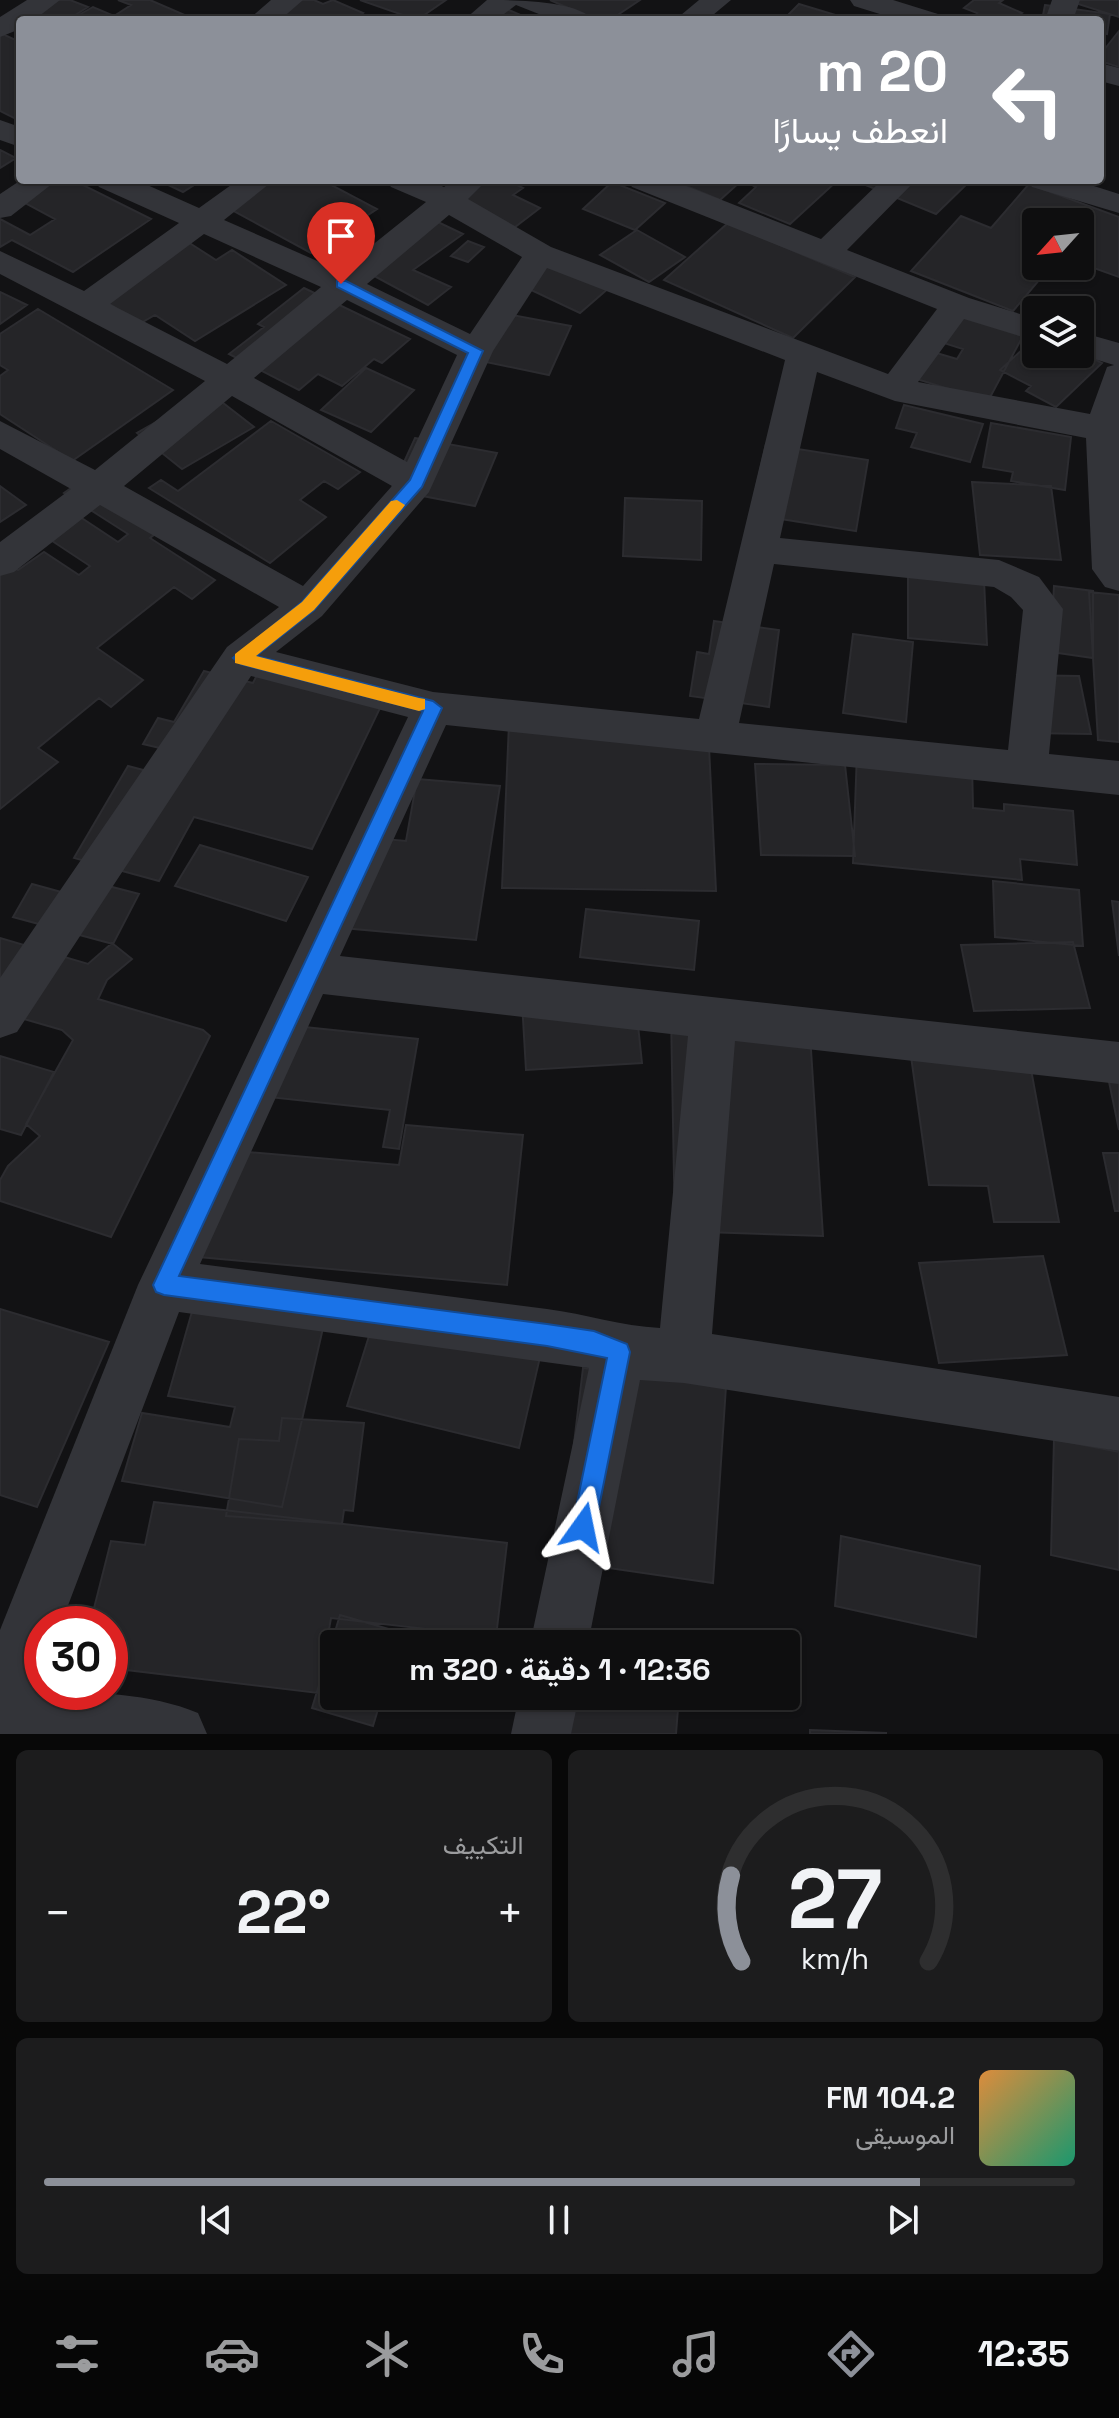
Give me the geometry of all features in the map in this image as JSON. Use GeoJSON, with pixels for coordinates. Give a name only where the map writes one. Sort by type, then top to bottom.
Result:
{"type":"FeatureCollection","features":[{"type":"Feature","properties":{"kind":"street"},"geometry":{"type":"LineString","coordinates":[[267,16],[289,0]]}},
{"type":"Feature","properties":{"kind":"street"},"geometry":{"type":"LineString","coordinates":[[483,16],[505,0]]}},
{"type":"Feature","properties":{"kind":"street"},"geometry":{"type":"LineString","coordinates":[[526,0],[569,16]]}},
{"type":"Feature","properties":{"kind":"street"},"geometry":{"type":"LineString","coordinates":[[695,16],[717,0]]}},
{"type":"Feature","properties":{"kind":"street"},"geometry":{"type":"LineString","coordinates":[[864,0],[915,16]]}},
{"type":"Feature","properties":{"kind":"street"},"geometry":{"type":"LineString","coordinates":[[0,209],[35,184]]}},
{"type":"Feature","properties":{"kind":"street"},"geometry":{"type":"LineString","coordinates":[[119,184],[341,284],[476,351]]}},
{"type":"Feature","properties":{"kind":"street"},"geometry":{"type":"LineString","coordinates":[[88,304],[252,184]]}},
{"type":"Feature","properties":{"kind":"street"},"geometry":{"type":"LineString","coordinates":[[425,184],[459,190],[540,254],[803,356],[895,389],[1104,429]]}},
{"type":"Feature","properties":{"kind":"street"},"geometry":{"type":"LineString","coordinates":[[653,184],[957,305],[1022,326]]}},
{"type":"Feature","properties":{"kind":"street"},"geometry":{"type":"LineString","coordinates":[[827,251],[896,184]]}},
{"type":"Feature","properties":{"kind":"street"},"geometry":{"type":"LineString","coordinates":[[1056,184],[1119,204]]}},
{"type":"Feature","properties":{"kind":"street"},"geometry":{"type":"LineString","coordinates":[[0,562],[100,486],[341,284],[459,190]]}},
{"type":"Feature","properties":{"kind":"street"},"geometry":{"type":"LineString","coordinates":[[0,1017],[241,658],[308,606],[416,483],[476,351],[540,254]]}},
{"type":"Feature","properties":{"kind":"street"},"geometry":{"type":"LineString","coordinates":[[0,261],[227,378],[416,483]]}},
{"type":"Feature","properties":{"kind":"street"},"geometry":{"type":"LineString","coordinates":[[895,389],[957,305]]}},
{"type":"Feature","properties":{"kind":"street"},"geometry":{"type":"LineString","coordinates":[[1094,347],[1119,355]]}},
{"type":"Feature","properties":{"kind":"street"},"geometry":{"type":"LineString","coordinates":[[715,738],[803,356]]}},
{"type":"Feature","properties":{"kind":"street"},"geometry":{"type":"LineString","coordinates":[[1119,375],[1104,429],[1111,569],[1119,577]]}},
{"type":"Feature","properties":{"kind":"street"},"geometry":{"type":"LineString","coordinates":[[0,433],[100,486],[308,606]]}},
{"type":"Feature","properties":{"kind":"street"},"geometry":{"type":"LineString","coordinates":[[759,549],[999,574],[1021,582],[1034,592],[1043,609],[1027,767]]}},
{"type":"Feature","properties":{"kind":"street"},"geometry":{"type":"LineString","coordinates":[[241,658],[433,708],[1119,778]]}},
{"type":"Feature","properties":{"kind":"street"},"geometry":{"type":"LineString","coordinates":[[0,1686],[18,1659],[164,1285],[433,708]]}},
{"type":"Feature","properties":{"kind":"street"},"geometry":{"type":"LineString","coordinates":[[311,973],[1119,1063]]}},
{"type":"Feature","properties":{"kind":"street"},"geometry":{"type":"LineString","coordinates":[[684,1356],[713,1016]]}},
{"type":"Feature","properties":{"kind":"street"},"geometry":{"type":"LineString","coordinates":[[164,1285],[547,1335],[594,1342],[619,1352],[684,1356],[1118,1419]]}},
{"type":"Feature","properties":{"kind":"street"},"geometry":{"type":"LineString","coordinates":[[562,1630],[619,1352]]}},
{"type":"Feature","properties":{"kind":"street"},"geometry":{"type":"LineString","coordinates":[[0,1708],[177,1734]]}},
{"type":"Feature","properties":{"kind":"street"},"geometry":{"type":"LineString","coordinates":[[541,1734],[546,1710]]}},
{"type":"Feature","properties":{"kind":"building"},"geometry":{"type":"Polygon","coordinates":[[[44,0],[70,0],[88,7],[73,16],[18,16],[44,0]]]}},
{"type":"Feature","properties":{"kind":"building"},"geometry":{"type":"Polygon","coordinates":[[[118,0],[150,0],[187,16],[114,16],[131,5],[118,0]]]}},
{"type":"Feature","properties":{"kind":"building"},"geometry":{"type":"Polygon","coordinates":[[[284,0],[314,0],[323,4],[333,0],[363,13],[359,16],[272,16],[263,12],[284,0]]]}},
{"type":"Feature","properties":{"kind":"building"},"geometry":{"type":"Polygon","coordinates":[[[360,0],[446,0],[423,16],[406,16],[360,0]]]}},
{"type":"Feature","properties":{"kind":"building"},"geometry":{"type":"Polygon","coordinates":[[[550,0],[640,0],[616,16],[587,16],[550,0]]]}},
{"type":"Feature","properties":{"kind":"building"},"geometry":{"type":"Polygon","coordinates":[[[974,0],[1003,0],[999,3],[1022,13],[1018,16],[973,16],[977,13],[964,8],[974,0]]]}},
{"type":"Feature","properties":{"kind":"building"},"geometry":{"type":"Polygon","coordinates":[[[1066,0],[1119,0],[1119,17],[1066,0]]]}},
{"type":"Feature","properties":{"kind":"building"},"geometry":{"type":"Polygon","coordinates":[[[495,4],[523,16],[477,16],[495,4]]]}},
{"type":"Feature","properties":{"kind":"building"},"geometry":{"type":"Polygon","coordinates":[[[799,4],[839,16],[787,16],[799,4]]]}},
{"type":"Feature","properties":{"kind":"building"},"geometry":{"type":"Polygon","coordinates":[[[1045,5],[1110,14],[1107,34],[1104,34],[1104,16],[1043,16],[1045,5]]]}},
{"type":"Feature","properties":{"kind":"building"},"geometry":{"type":"Polygon","coordinates":[[[93,7],[114,16],[77,16],[93,7]]]}},
{"type":"Feature","properties":{"kind":"building"},"geometry":{"type":"Polygon","coordinates":[[[1119,31],[1119,67],[1104,62],[1104,50],[1119,31]]]}},
{"type":"Feature","properties":{"kind":"building"},"geometry":{"type":"Polygon","coordinates":[[[0,33],[16,40],[16,119],[0,111],[0,33]]]}},
{"type":"Feature","properties":{"kind":"building"},"geometry":{"type":"Polygon","coordinates":[[[0,150],[16,158],[0,168],[0,150]]]}},
{"type":"Feature","properties":{"kind":"building"},"geometry":{"type":"Polygon","coordinates":[[[28,184],[81,184],[151,219],[73,272],[12,240],[0,247],[0,219],[30,235],[55,219],[10,195],[28,184]]]}},
{"type":"Feature","properties":{"kind":"building"},"geometry":{"type":"Polygon","coordinates":[[[166,184],[196,184],[183,192],[166,184]]]}},
{"type":"Feature","properties":{"kind":"building"},"geometry":{"type":"Polygon","coordinates":[[[258,184],[330,184],[377,209],[311,253],[226,207],[258,184]]]}},
{"type":"Feature","properties":{"kind":"building"},"geometry":{"type":"Polygon","coordinates":[[[456,184],[515,184],[523,188],[513,195],[540,208],[515,227],[445,192],[456,184]]]}},
{"type":"Feature","properties":{"kind":"building"},"geometry":{"type":"Polygon","coordinates":[[[610,184],[665,203],[635,230],[583,209],[610,184]]]}},
{"type":"Feature","properties":{"kind":"building"},"geometry":{"type":"Polygon","coordinates":[[[682,184],[738,184],[720,200],[682,184]]]}},
{"type":"Feature","properties":{"kind":"building"},"geometry":{"type":"Polygon","coordinates":[[[750,184],[834,184],[790,224],[739,203],[756,187],[750,184]]]}},
{"type":"Feature","properties":{"kind":"building"},"geometry":{"type":"Polygon","coordinates":[[[863,184],[967,184],[936,214],[863,184]]]}},
{"type":"Feature","properties":{"kind":"building"},"geometry":{"type":"Polygon","coordinates":[[[1029,184],[1119,217],[1119,277],[1094,268],[1094,208],[1022,208],[1022,280],[1039,280],[1026,296],[1022,296],[1013,311],[911,271],[961,216],[991,228],[1029,184]]]}},
{"type":"Feature","properties":{"kind":"building"},"geometry":{"type":"Polygon","coordinates":[[[419,213],[463,234],[413,270],[451,287],[428,305],[352,264],[419,213]]]}},
{"type":"Feature","properties":{"kind":"building"},"geometry":{"type":"Polygon","coordinates":[[[728,223],[855,277],[793,338],[664,280],[728,223]]]}},
{"type":"Feature","properties":{"kind":"building"},"geometry":{"type":"Polygon","coordinates":[[[637,230],[685,257],[649,282],[600,255],[637,230]]]}},
{"type":"Feature","properties":{"kind":"building"},"geometry":{"type":"Polygon","coordinates":[[[177,235],[216,260],[232,250],[286,285],[195,341],[155,315],[139,324],[91,291],[177,235]]]}},
{"type":"Feature","properties":{"kind":"building"},"geometry":{"type":"Polygon","coordinates":[[[468,241],[484,247],[468,262],[451,256],[468,241]]]}},
{"type":"Feature","properties":{"kind":"building"},"geometry":{"type":"Polygon","coordinates":[[[542,256],[610,287],[580,313],[512,281],[542,256]]]}},
{"type":"Feature","properties":{"kind":"building"},"geometry":{"type":"Polygon","coordinates":[[[304,288],[410,339],[382,363],[374,359],[342,386],[318,374],[299,390],[229,354],[264,327],[258,324],[304,288]]]}},
{"type":"Feature","properties":{"kind":"building"},"geometry":{"type":"Polygon","coordinates":[[[0,292],[27,305],[0,324],[0,292]]]}},
{"type":"Feature","properties":{"kind":"building"},"geometry":{"type":"Polygon","coordinates":[[[38,309],[173,390],[72,461],[0,414],[0,376],[8,370],[0,365],[0,334],[38,309]]]}},
{"type":"Feature","properties":{"kind":"building"},"geometry":{"type":"Polygon","coordinates":[[[944,310],[1022,333],[988,401],[910,377],[926,350],[957,359],[963,349],[928,338],[944,310]]]}},
{"type":"Feature","properties":{"kind":"building"},"geometry":{"type":"Polygon","coordinates":[[[491,311],[571,326],[549,375],[467,358],[491,311]]]}},
{"type":"Feature","properties":{"kind":"building"},"geometry":{"type":"Polygon","coordinates":[[[1022,350],[1022,368],[1094,368],[1094,359],[1102,363],[1056,407],[1026,391],[1031,386],[1000,370],[1022,350]]]}},
{"type":"Feature","properties":{"kind":"building"},"geometry":{"type":"Polygon","coordinates":[[[366,368],[414,390],[371,432],[321,410],[366,368]]]}},
{"type":"Feature","properties":{"kind":"building"},"geometry":{"type":"Polygon","coordinates":[[[209,392],[254,427],[182,469],[137,433],[209,392]]]}},
{"type":"Feature","properties":{"kind":"building"},"geometry":{"type":"Polygon","coordinates":[[[904,405],[983,424],[970,462],[911,447],[917,433],[896,428],[904,405]]]}},
{"type":"Feature","properties":{"kind":"building"},"geometry":{"type":"Polygon","coordinates":[[[271,421],[360,472],[338,489],[324,481],[300,500],[326,517],[270,563],[149,488],[161,480],[178,491],[271,421]]]}},
{"type":"Feature","properties":{"kind":"building"},"geometry":{"type":"Polygon","coordinates":[[[991,423],[1071,437],[1065,490],[1011,481],[1013,472],[983,467],[991,423]]]}},
{"type":"Feature","properties":{"kind":"building"},"geometry":{"type":"Polygon","coordinates":[[[415,438],[497,453],[475,506],[391,490],[415,438]]]}},
{"type":"Feature","properties":{"kind":"building"},"geometry":{"type":"Polygon","coordinates":[[[766,444],[868,460],[856,531],[750,514],[766,444]]]}},
{"type":"Feature","properties":{"kind":"building"},"geometry":{"type":"Polygon","coordinates":[[[90,475],[168,524],[150,538],[215,580],[192,599],[174,587],[97,648],[143,680],[111,707],[99,698],[38,748],[58,762],[0,809],[0,560],[18,570],[44,552],[79,575],[90,566],[28,525],[59,503],[118,542],[128,534],[64,493],[90,475]]]}},
{"type":"Feature","properties":{"kind":"building"},"geometry":{"type":"Polygon","coordinates":[[[972,482],[1051,486],[1061,560],[980,555],[972,482]]]}},
{"type":"Feature","properties":{"kind":"building"},"geometry":{"type":"Polygon","coordinates":[[[0,486],[26,505],[0,522],[0,486]]]}},
{"type":"Feature","properties":{"kind":"building"},"geometry":{"type":"Polygon","coordinates":[[[625,498],[702,501],[701,560],[623,556],[625,498]]]}},
{"type":"Feature","properties":{"kind":"building"},"geometry":{"type":"Polygon","coordinates":[[[908,573],[984,580],[987,645],[908,638],[908,573]]]}},
{"type":"Feature","properties":{"kind":"building"},"geometry":{"type":"Polygon","coordinates":[[[1054,586],[1093,591],[1093,658],[1030,649],[1053,605],[1054,586]]]}},
{"type":"Feature","properties":{"kind":"building"},"geometry":{"type":"Polygon","coordinates":[[[1089,592],[1119,595],[1119,742],[1098,740],[1089,592]]]}},
{"type":"Feature","properties":{"kind":"building"},"geometry":{"type":"Polygon","coordinates":[[[714,621],[779,630],[769,707],[690,696],[697,652],[709,654],[714,621]]]}},
{"type":"Feature","properties":{"kind":"building"},"geometry":{"type":"Polygon","coordinates":[[[853,634],[913,642],[906,722],[843,713],[853,634]]]}},
{"type":"Feature","properties":{"kind":"building"},"geometry":{"type":"Polygon","coordinates":[[[204,671],[253,683],[258,673],[382,704],[312,849],[194,817],[159,881],[74,858],[128,766],[151,772],[164,749],[143,744],[158,718],[174,722],[204,671]]]}},
{"type":"Feature","properties":{"kind":"building"},"geometry":{"type":"Polygon","coordinates":[[[1017,675],[1079,676],[1091,734],[1028,733],[1017,675]]]}},
{"type":"Feature","properties":{"kind":"building"},"geometry":{"type":"Polygon","coordinates":[[[509,723],[708,726],[716,891],[502,888],[509,723]]]}},
{"type":"Feature","properties":{"kind":"building"},"geometry":{"type":"Polygon","coordinates":[[[857,752],[972,764],[973,808],[1004,811],[1004,804],[1073,811],[1077,865],[1020,859],[1022,880],[853,863],[857,752]]]}},
{"type":"Feature","properties":{"kind":"building"},"geometry":{"type":"Polygon","coordinates":[[[755,764],[845,765],[855,856],[761,855],[755,764]]]}},
{"type":"Feature","properties":{"kind":"building"},"geometry":{"type":"Polygon","coordinates":[[[417,779],[500,786],[476,940],[343,928],[362,837],[406,841],[417,779]]]}},
{"type":"Feature","properties":{"kind":"building"},"geometry":{"type":"Polygon","coordinates":[[[200,845],[308,877],[286,921],[175,886],[200,845]]]}},
{"type":"Feature","properties":{"kind":"building"},"geometry":{"type":"Polygon","coordinates":[[[74,877],[139,894],[113,944],[13,917],[32,884],[65,893],[74,877]]]}},
{"type":"Feature","properties":{"kind":"building"},"geometry":{"type":"Polygon","coordinates":[[[993,881],[1079,890],[1083,946],[995,937],[993,881]]]}},
{"type":"Feature","properties":{"kind":"building"},"geometry":{"type":"Polygon","coordinates":[[[1112,901],[1119,902],[1119,956],[1112,901]]]}},
{"type":"Feature","properties":{"kind":"building"},"geometry":{"type":"Polygon","coordinates":[[[586,909],[699,921],[694,970],[580,957],[586,909]]]}},
{"type":"Feature","properties":{"kind":"building"},"geometry":{"type":"Polygon","coordinates":[[[0,938],[88,964],[112,943],[132,959],[107,980],[98,999],[203,1030],[210,1036],[111,1237],[0,1201],[0,1180],[8,1166],[40,1136],[26,1124],[73,1040],[62,1030],[10,1015],[0,1006],[0,938]]]}},
{"type":"Feature","properties":{"kind":"building"},"geometry":{"type":"Polygon","coordinates":[[[1073,942],[1090,1008],[974,1011],[961,945],[1073,942]]]}},
{"type":"Feature","properties":{"kind":"building"},"geometry":{"type":"Polygon","coordinates":[[[635,997],[642,1063],[526,1070],[522,1002],[635,997]]]}},
{"type":"Feature","properties":{"kind":"building"},"geometry":{"type":"Polygon","coordinates":[[[671,1014],[809,1019],[823,1236],[675,1231],[671,1014]]]}},
{"type":"Feature","properties":{"kind":"building"},"geometry":{"type":"Polygon","coordinates":[[[276,1024],[418,1039],[399,1149],[383,1147],[390,1110],[259,1096],[276,1024]]]}},
{"type":"Feature","properties":{"kind":"building"},"geometry":{"type":"Polygon","coordinates":[[[909,1042],[1026,1042],[1059,1222],[994,1222],[988,1186],[929,1185],[909,1042]]]}},
{"type":"Feature","properties":{"kind":"building"},"geometry":{"type":"Polygon","coordinates":[[[0,1056],[54,1072],[21,1135],[0,1129],[0,1056]]]}},
{"type":"Feature","properties":{"kind":"building"},"geometry":{"type":"Polygon","coordinates":[[[1108,1077],[1119,1077],[1119,1130],[1108,1077]]]}},
{"type":"Feature","properties":{"kind":"building"},"geometry":{"type":"Polygon","coordinates":[[[406,1125],[523,1135],[507,1285],[188,1256],[212,1149],[399,1165],[406,1125]]]}},
{"type":"Feature","properties":{"kind":"building"},"geometry":{"type":"Polygon","coordinates":[[[1103,1153],[1119,1153],[1119,1211],[1115,1211],[1103,1153]]]}},
{"type":"Feature","properties":{"kind":"building"},"geometry":{"type":"Polygon","coordinates":[[[1043,1256],[1067,1355],[939,1363],[919,1263],[1043,1256]]]}},
{"type":"Feature","properties":{"kind":"building"},"geometry":{"type":"Polygon","coordinates":[[[193,1308],[323,1328],[282,1507],[122,1481],[142,1413],[230,1427],[235,1407],[168,1396],[193,1308]]]}},
{"type":"Feature","properties":{"kind":"building"},"geometry":{"type":"Polygon","coordinates":[[[0,1309],[109,1342],[37,1507],[0,1495],[0,1309]]]}},
{"type":"Feature","properties":{"kind":"building"},"geometry":{"type":"Polygon","coordinates":[[[375,1317],[540,1357],[519,1448],[347,1406],[375,1317]]]}},
{"type":"Feature","properties":{"kind":"building"},"geometry":{"type":"Polygon","coordinates":[[[583,1368],[726,1386],[713,1583],[560,1561],[583,1368]]]}},
{"type":"Feature","properties":{"kind":"building"},"geometry":{"type":"Polygon","coordinates":[[[282,1418],[364,1423],[353,1511],[344,1510],[342,1524],[226,1516],[239,1439],[279,1441],[282,1418]]]}},
{"type":"Feature","properties":{"kind":"building"},"geometry":{"type":"Polygon","coordinates":[[[1054,1439],[1119,1452],[1119,1570],[1051,1555],[1054,1439]]]}},
{"type":"Feature","properties":{"kind":"building"},"geometry":{"type":"Polygon","coordinates":[[[154,1502],[507,1543],[497,1630],[435,1630],[331,1618],[329,1630],[320,1630],[318,1693],[128,1670],[128,1606],[95,1606],[111,1541],[145,1545],[154,1502]]]}},
{"type":"Feature","properties":{"kind":"building"},"geometry":{"type":"Polygon","coordinates":[[[841,1536],[980,1566],[976,1637],[835,1606],[841,1536]]]}},
{"type":"Feature","properties":{"kind":"building"},"geometry":{"type":"Polygon","coordinates":[[[340,1615],[392,1630],[335,1630],[340,1615]]]}},
{"type":"Feature","properties":{"kind":"building"},"geometry":{"type":"Polygon","coordinates":[[[320,1681],[320,1710],[378,1710],[373,1726],[312,1708],[320,1681]]]}},
{"type":"Feature","properties":{"kind":"building"},"geometry":{"type":"Polygon","coordinates":[[[525,1710],[678,1710],[676,1734],[521,1734],[525,1710]]]}},
{"type":"Feature","properties":{"kind":"building"},"geometry":{"type":"Polygon","coordinates":[[[810,1730],[886,1733],[886,1734],[810,1734],[810,1730]]]}},
{"type":"Feature","properties":{"kind":"slow traffic"},"geometry":{"type":"LineString","coordinates":[[397,505],[308,606],[241,658],[419,704]]}},
{"type":"Feature","properties":{"kind":"route"},"geometry":{"type":"LineString","coordinates":[[341,284],[476,351],[416,483],[308,606],[241,658],[433,708],[164,1285],[547,1335],[594,1342],[619,1352],[583,1527]]}}]}
